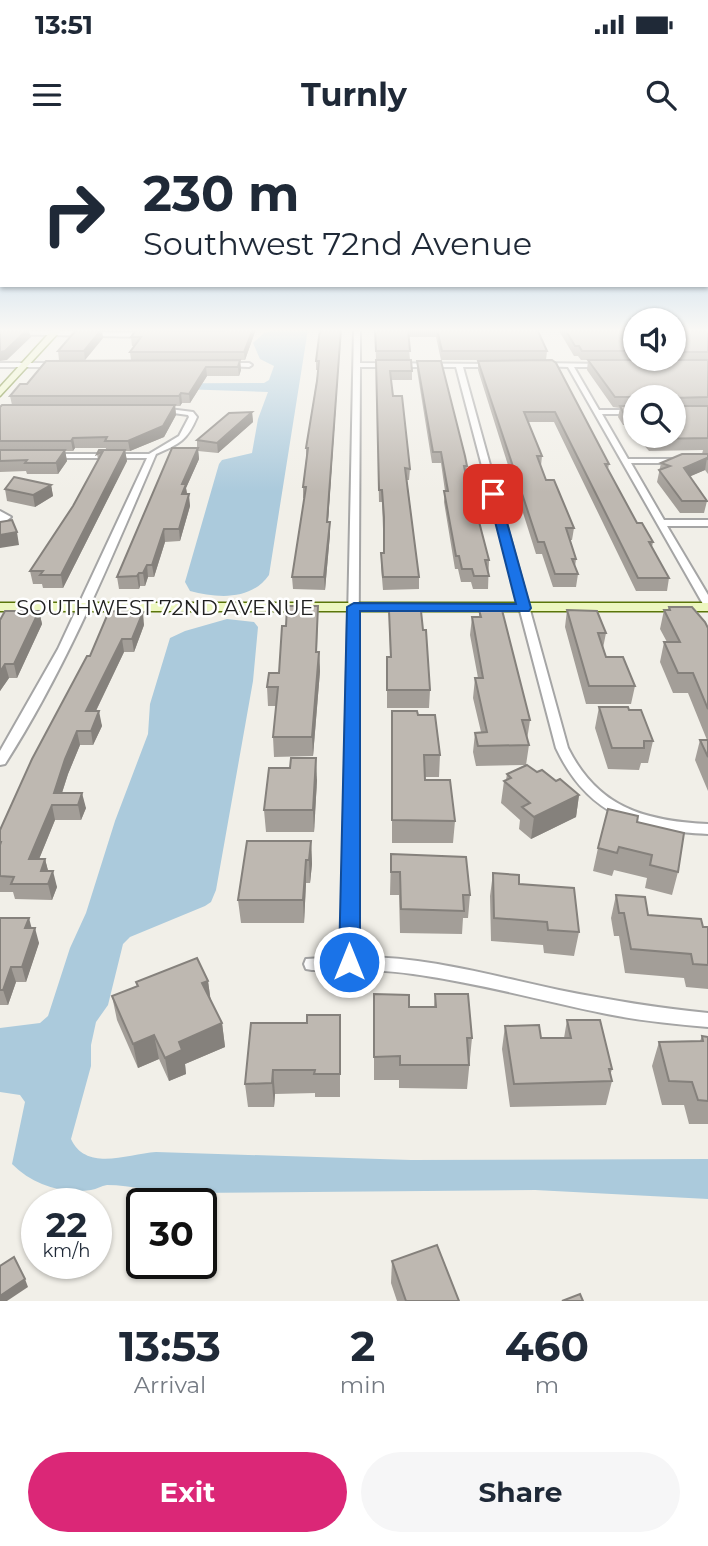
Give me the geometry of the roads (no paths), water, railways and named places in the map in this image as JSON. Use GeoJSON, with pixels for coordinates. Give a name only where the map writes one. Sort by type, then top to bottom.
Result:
{"type":"FeatureCollection","features":[{"type":"Feature","properties":{"kind":"street"},"geometry":{"type":"LineString","coordinates":[[349,962],[356,383]]}},
{"type":"Feature","properties":{"kind":"street"},"geometry":{"type":"LineString","coordinates":[[464,383],[562,748],[571,770],[592,794],[626,813],[668,826],[707,831]]}},
{"type":"Feature","properties":{"kind":"street"},"geometry":{"type":"LineString","coordinates":[[580,383],[708,606]]}},
{"type":"Feature","properties":{"kind":"street"},"geometry":{"type":"LineString","coordinates":[[41,456],[152,456],[183,439],[193,417],[191,413],[153,410]]}},
{"type":"Feature","properties":{"kind":"street"},"geometry":{"type":"LineString","coordinates":[[597,412],[623,412]]}},
{"type":"Feature","properties":{"kind":"street"},"geometry":{"type":"LineString","coordinates":[[0,761],[50,679],[152,456]]}},
{"type":"Feature","properties":{"kind":"street"},"geometry":{"type":"LineString","coordinates":[[624,461],[708,461]]}},
{"type":"Feature","properties":{"kind":"street"},"geometry":{"type":"LineString","coordinates":[[0,514],[7,517],[0,523]]}},
{"type":"Feature","properties":{"kind":"street"},"geometry":{"type":"LineString","coordinates":[[660,523],[708,523]]}},
{"type":"Feature","properties":{"kind":"street","name":"SOUTHWEST 72ND AVENUE"},"geometry":{"type":"LineString","coordinates":[[0,607],[708,606]]}},
{"type":"Feature","properties":{"kind":"street"},"geometry":{"type":"LineString","coordinates":[[312,964],[349,962],[444,972],[645,1014],[708,1020]]}},
{"type":"Feature","properties":{"kind":"water"},"geometry":{"type":"Polygon","coordinates":[[[299,383],[269,575],[253,589],[222,596],[190,591],[185,582],[219,464],[222,460],[252,453],[258,419],[268,392],[27,384],[299,383]]]}},
{"type":"Feature","properties":{"kind":"water"},"geometry":{"type":"Polygon","coordinates":[[[227,619],[254,622],[258,627],[253,681],[216,890],[211,902],[205,906],[130,937],[123,944],[108,1005],[96,1022],[91,1045],[91,1066],[71,1139],[78,1149],[87,1155],[109,1159],[156,1152],[411,1160],[708,1159],[708,1199],[535,1190],[217,1193],[217,1188],[138,1188],[107,1185],[97,1188],[55,1188],[38,1183],[12,1164],[25,1102],[20,1095],[0,1092],[0,1028],[40,1023],[48,1016],[148,734],[150,704],[170,638],[227,619]]]}}]}
